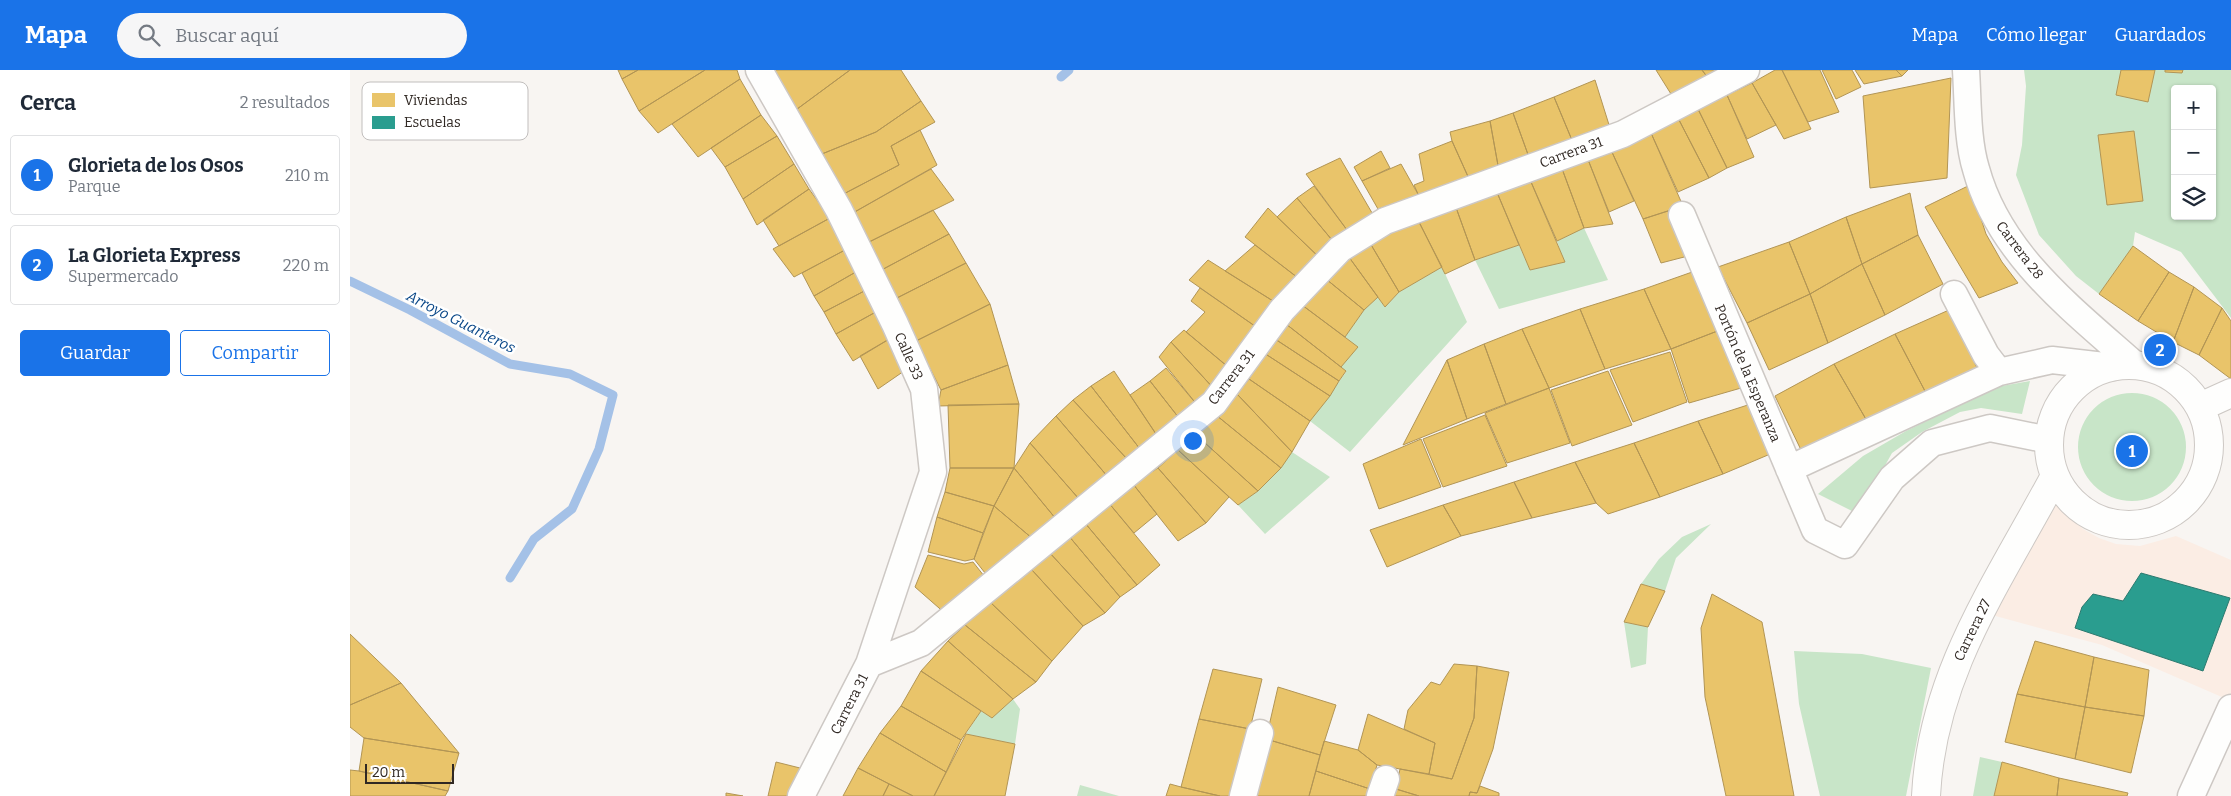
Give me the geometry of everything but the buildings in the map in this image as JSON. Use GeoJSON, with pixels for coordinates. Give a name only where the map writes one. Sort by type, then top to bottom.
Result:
{"type":"FeatureCollection","features":[{"type":"Feature","properties":{"kind":"main road"},"geometry":{"type":"LineString","coordinates":[[2124,366],[2161,372],[2183,386],[2200,407],[2220,432],[2210,451],[2204,476],[2193,494],[2178,508],[2160,519],[2140,524],[2118,524],[2098,519],[2080,508],[2065,494],[2055,476],[2050,458],[2049,440],[2056,412],[2073,387],[2091,374],[2124,366]]}},
{"type":"Feature","properties":{"kind":"main road"},"geometry":{"type":"LineString","coordinates":[[2200,407],[2231,393]]}},
{"type":"Feature","properties":{"kind":"main road","name":"Carrera 27"},"geometry":{"type":"LineString","coordinates":[[1926,796],[1932,739],[1944,693],[1958,656],[2002,571],[2055,476]]}},
{"type":"Feature","properties":{"kind":"street","name":"Calle 33"},"geometry":{"type":"LineString","coordinates":[[759,70],[839,210],[896,324],[924,389],[934,472],[869,664]]}},
{"type":"Feature","properties":{"kind":"street","name":"Carrera 31"},"geometry":{"type":"LineString","coordinates":[[802,796],[869,664],[921,642],[1214,403],[1282,310],[1340,249],[1385,221],[1623,134],[1746,70]]}},
{"type":"Feature","properties":{"kind":"street","name":"Carrera 28"},"geometry":{"type":"LineString","coordinates":[[1966,70],[1975,168],[1992,212],[2012,243],[2051,290],[2124,366]]}},
{"type":"Feature","properties":{"kind":"street","name":"Portón de la Esperanza"},"geometry":{"type":"LineString","coordinates":[[1682,216],[1815,530],[1845,545],[1892,478],[1932,443],[1990,428],[2049,440]]}},
{"type":"Feature","properties":{"kind":"street"},"geometry":{"type":"LineString","coordinates":[[1954,294],[1986,355],[1999,372]]}},
{"type":"Feature","properties":{"kind":"street"},"geometry":{"type":"LineString","coordinates":[[1789,470],[1999,372],[2052,360],[2124,366]]}},
{"type":"Feature","properties":{"kind":"street"},"geometry":{"type":"LineString","coordinates":[[2192,796],[2231,708]]}},
{"type":"Feature","properties":{"kind":"street"},"geometry":{"type":"LineString","coordinates":[[1243,796],[1260,733]]}},
{"type":"Feature","properties":{"kind":"shaded area"},"geometry":{"type":"Polygon","coordinates":[[[2056,494],[2067,513],[2083,529],[2099,538],[2116,544],[2140,546],[2176,536],[2231,560],[2231,701],[2102,645],[1981,612],[2056,494]]]}},
{"type":"Feature","properties":{"kind":"green space"},"geometry":{"type":"Polygon","coordinates":[[[2024,70],[2231,70],[2231,318],[2181,252],[2135,232],[2133,246],[2099,294],[2076,276],[2039,235],[2016,175],[2022,145],[2026,86],[2024,70]]]}},
{"type":"Feature","properties":{"kind":"green space"},"geometry":{"type":"Polygon","coordinates":[[[1584,228],[1608,280],[1499,309],[1475,260],[1519,245],[1530,270],[1564,262],[1557,241],[1584,228]]]}},
{"type":"Feature","properties":{"kind":"green space"},"geometry":{"type":"Polygon","coordinates":[[[1442,267],[1467,322],[1350,452],[1310,421],[1346,372],[1341,367],[1357,347],[1345,337],[1364,310],[1378,297],[1385,307],[1399,292],[1442,267]]]}},
{"type":"Feature","properties":{"kind":"green space"},"geometry":{"type":"Polygon","coordinates":[[[2030,381],[2022,414],[1981,408],[1960,412],[1922,432],[1892,453],[1858,514],[1818,494],[1863,456],[1906,431],[1996,387],[2030,381]]]}},
{"type":"Feature","properties":{"kind":"green space"},"geometry":{"type":"Polygon","coordinates":[[[2132,393],[2153,397],[2170,409],[2182,426],[2186,447],[2182,468],[2170,485],[2153,497],[2132,501],[2111,497],[2094,485],[2082,468],[2078,447],[2082,426],[2094,409],[2111,397],[2132,393]]]}},
{"type":"Feature","properties":{"kind":"green space"},"geometry":{"type":"Polygon","coordinates":[[[1292,452],[1330,477],[1265,534],[1238,505],[1258,491],[1292,452]]]}},
{"type":"Feature","properties":{"kind":"green space"},"geometry":{"type":"Polygon","coordinates":[[[1711,524],[1676,558],[1665,591],[1641,584],[1659,559],[1682,537],[1711,524]]]}},
{"type":"Feature","properties":{"kind":"green space"},"geometry":{"type":"Polygon","coordinates":[[[1624,622],[1648,627],[1646,664],[1631,668],[1624,622]]]}},
{"type":"Feature","properties":{"kind":"green space"},"geometry":{"type":"Polygon","coordinates":[[[1794,651],[1862,654],[1931,668],[1906,796],[1820,796],[1799,704],[1794,651]]]}},
{"type":"Feature","properties":{"kind":"green space"},"geometry":{"type":"Polygon","coordinates":[[[1013,699],[1020,709],[1015,744],[966,734],[981,711],[992,718],[1013,699]]]}},
{"type":"Feature","properties":{"kind":"green space"},"geometry":{"type":"Polygon","coordinates":[[[1980,757],[2002,762],[1994,796],[1973,796],[1980,757]]]}},
{"type":"Feature","properties":{"kind":"green space"},"geometry":{"type":"Polygon","coordinates":[[[1080,785],[1119,796],[1077,796],[1080,785]]]}},
{"type":"Feature","properties":{"kind":"waterway"},"geometry":{"type":"LineString","coordinates":[[1061,77],[1069,70]]}},
{"type":"Feature","properties":{"kind":"waterway","name":"Arroyo Guanteros"},"geometry":{"type":"LineString","coordinates":[[350,281],[410,310],[510,364],[570,374],[613,395],[599,449],[572,509],[534,539],[510,578]]}},
{"type":"Feature","properties":{"kind":"place","name":"La Glorieta Express"},"geometry":{"type":"Point","coordinates":[2160,350]}},
{"type":"Feature","properties":{"kind":"place","name":"Glorieta de los Osos"},"geometry":{"type":"Point","coordinates":[2132,451]}}]}
